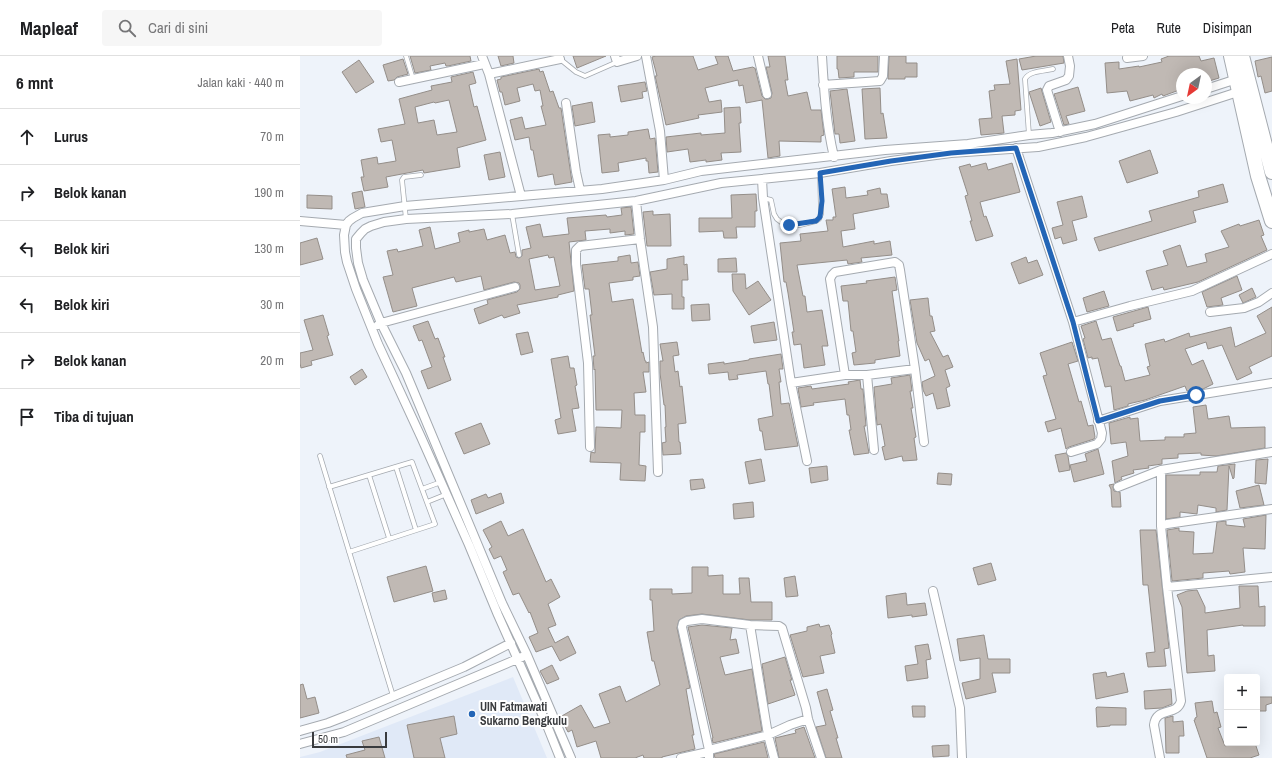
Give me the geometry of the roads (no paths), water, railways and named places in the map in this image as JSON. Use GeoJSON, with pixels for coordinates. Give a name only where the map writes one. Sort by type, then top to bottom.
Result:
{"type":"FeatureCollection","features":[{"type":"Feature","properties":{"kind":"highway"},"geometry":{"type":"LineString","coordinates":[[1231,56],[1243,84],[1272,172]]}},
{"type":"Feature","properties":{"kind":"highway"},"geometry":{"type":"LineString","coordinates":[[1242,56],[1243,84],[1249,135],[1258,176],[1272,221]]}},
{"type":"Feature","properties":{"kind":"street"},"geometry":{"type":"LineString","coordinates":[[616,59],[637,56]]}},
{"type":"Feature","properties":{"kind":"street"},"geometry":{"type":"LineString","coordinates":[[646,56],[660,131],[664,180]]}},
{"type":"Feature","properties":{"kind":"street"},"geometry":{"type":"LineString","coordinates":[[758,56],[767,94]]}},
{"type":"Feature","properties":{"kind":"street"},"geometry":{"type":"LineString","coordinates":[[822,56],[823,85],[829,136],[834,156]]}},
{"type":"Feature","properties":{"kind":"street"},"geometry":{"type":"LineString","coordinates":[[823,85],[880,81],[883,76],[884,56]]}},
{"type":"Feature","properties":{"kind":"street"},"geometry":{"type":"LineString","coordinates":[[1060,132],[1047,90],[1049,86],[1066,80],[1069,76],[1070,66],[1068,56]]}},
{"type":"Feature","properties":{"kind":"street"},"geometry":{"type":"LineString","coordinates":[[1127,58],[1143,56]]}},
{"type":"Feature","properties":{"kind":"street"},"geometry":{"type":"LineString","coordinates":[[489,74],[560,59]]}},
{"type":"Feature","properties":{"kind":"street"},"geometry":{"type":"LineString","coordinates":[[399,82],[483,60],[489,74],[522,196]]}},
{"type":"Feature","properties":{"kind":"street"},"geometry":{"type":"LineString","coordinates":[[1212,88],[1243,84]]}},
{"type":"Feature","properties":{"kind":"street"},"geometry":{"type":"LineString","coordinates":[[571,758],[527,655],[502,603],[406,373],[363,280],[356,256],[356,239],[358,236],[365,229],[371,226],[384,222],[406,219],[512,214],[636,200],[721,183],[820,173],[951,153],[1038,147],[1086,137],[1176,112],[1243,84]]}},
{"type":"Feature","properties":{"kind":"street"},"geometry":{"type":"LineString","coordinates":[[560,758],[478,568],[470,545],[372,329],[347,262],[344,235],[346,224],[352,218],[362,213],[405,206],[602,189],[664,180],[701,171],[884,150],[968,144],[1060,132],[1095,124],[1176,98]]}},
{"type":"Feature","properties":{"kind":"street"},"geometry":{"type":"LineString","coordinates":[[566,103],[580,190]]}},
{"type":"Feature","properties":{"kind":"street"},"geometry":{"type":"LineString","coordinates":[[1016,148],[1073,322],[1102,432],[1099,441],[1092,446],[1071,452]]}},
{"type":"Feature","properties":{"kind":"street"},"geometry":{"type":"LineString","coordinates":[[744,167],[746,180]]}},
{"type":"Feature","properties":{"kind":"street"},"geometry":{"type":"LineString","coordinates":[[762,179],[763,198],[791,383],[807,461]]}},
{"type":"Feature","properties":{"kind":"street"},"geometry":{"type":"LineString","coordinates":[[636,200],[640,239],[653,327],[658,472]]}},
{"type":"Feature","properties":{"kind":"street"},"geometry":{"type":"LineString","coordinates":[[300,221],[346,224]]}},
{"type":"Feature","properties":{"kind":"street"},"geometry":{"type":"LineString","coordinates":[[590,447],[588,363],[576,264],[576,250],[580,246],[640,239]]}},
{"type":"Feature","properties":{"kind":"street"},"geometry":{"type":"LineString","coordinates":[[1073,322],[1192,291],[1272,254]]}},
{"type":"Feature","properties":{"kind":"street"},"geometry":{"type":"LineString","coordinates":[[845,375],[830,279],[835,272],[895,262],[899,265],[900,270],[924,442]]}},
{"type":"Feature","properties":{"kind":"street"},"geometry":{"type":"LineString","coordinates":[[372,329],[382,323],[515,288]]}},
{"type":"Feature","properties":{"kind":"street"},"geometry":{"type":"LineString","coordinates":[[1210,312],[1244,308],[1259,302],[1272,293]]}},
{"type":"Feature","properties":{"kind":"street"},"geometry":{"type":"LineString","coordinates":[[791,383],[845,375],[867,375],[915,369]]}},
{"type":"Feature","properties":{"kind":"street"},"geometry":{"type":"LineString","coordinates":[[867,375],[874,450]]}},
{"type":"Feature","properties":{"kind":"street"},"geometry":{"type":"LineString","coordinates":[[1098,421],[1160,401],[1272,383]]}},
{"type":"Feature","properties":{"kind":"street"},"geometry":{"type":"LineString","coordinates":[[1118,487],[1161,470],[1272,452]]}},
{"type":"Feature","properties":{"kind":"street"},"geometry":{"type":"LineString","coordinates":[[1160,758],[1154,720],[1161,713],[1176,709],[1181,702],[1161,526],[1161,470]]}},
{"type":"Feature","properties":{"kind":"street"},"geometry":{"type":"LineString","coordinates":[[1161,526],[1272,509]]}},
{"type":"Feature","properties":{"kind":"street"},"geometry":{"type":"LineString","coordinates":[[478,568],[487,565]]}},
{"type":"Feature","properties":{"kind":"street"},"geometry":{"type":"LineString","coordinates":[[1167,587],[1272,577]]}},
{"type":"Feature","properties":{"kind":"street"},"geometry":{"type":"LineString","coordinates":[[933,591],[960,708],[962,758]]}},
{"type":"Feature","properties":{"kind":"street"},"geometry":{"type":"LineString","coordinates":[[709,753],[682,625],[687,621],[702,619],[750,625],[778,626],[782,628],[808,719],[821,758]]}},
{"type":"Feature","properties":{"kind":"street"},"geometry":{"type":"LineString","coordinates":[[750,625],[768,735],[774,758]]}},
{"type":"Feature","properties":{"kind":"street"},"geometry":{"type":"LineString","coordinates":[[300,731],[328,723],[454,671],[511,643]]}},
{"type":"Feature","properties":{"kind":"street"},"geometry":{"type":"LineString","coordinates":[[300,744],[344,732],[527,655]]}},
{"type":"Feature","properties":{"kind":"street"},"geometry":{"type":"LineString","coordinates":[[454,671],[459,683]]}},
{"type":"Feature","properties":{"kind":"street"},"geometry":{"type":"LineString","coordinates":[[681,758],[709,753],[768,735],[808,719]]}},
{"type":"Feature","properties":{"kind":"lane"},"geometry":{"type":"LineString","coordinates":[[406,56],[413,79]]}},
{"type":"Feature","properties":{"kind":"lane"},"geometry":{"type":"LineString","coordinates":[[560,59],[576,72],[585,76],[616,59]]}},
{"type":"Feature","properties":{"kind":"lane"},"geometry":{"type":"LineString","coordinates":[[1029,135],[1025,79],[1027,75],[1032,73],[1053,69]]}},
{"type":"Feature","properties":{"kind":"lane"},"geometry":{"type":"LineString","coordinates":[[763,198],[771,200],[774,214],[777,219],[785,225],[816,221],[819,219],[821,214],[820,173]]}},
{"type":"Feature","properties":{"kind":"lane"},"geometry":{"type":"LineString","coordinates":[[406,219],[402,180],[404,177],[421,175]]}},
{"type":"Feature","properties":{"kind":"lane"},"geometry":{"type":"LineString","coordinates":[[512,214],[520,255]]}},
{"type":"Feature","properties":{"kind":"lane"},"geometry":{"type":"LineString","coordinates":[[320,456],[392,696]]}},
{"type":"Feature","properties":{"kind":"lane"},"geometry":{"type":"LineString","coordinates":[[330,487],[412,462],[434,524],[349,552]]}},
{"type":"Feature","properties":{"kind":"lane"},"geometry":{"type":"LineString","coordinates":[[396,467],[416,530]]}},
{"type":"Feature","properties":{"kind":"lane"},"geometry":{"type":"LineString","coordinates":[[369,475],[389,538]]}},
{"type":"Feature","properties":{"kind":"lane"},"geometry":{"type":"LineString","coordinates":[[422,489],[441,482]]}},
{"type":"Feature","properties":{"kind":"lane"},"geometry":{"type":"LineString","coordinates":[[427,502],[447,494]]}},
{"type":"Feature","properties":{"kind":"place","name":"UIN Fatmawati Sukarno Bengkulu"},"geometry":{"type":"Point","coordinates":[472,714]}}]}
